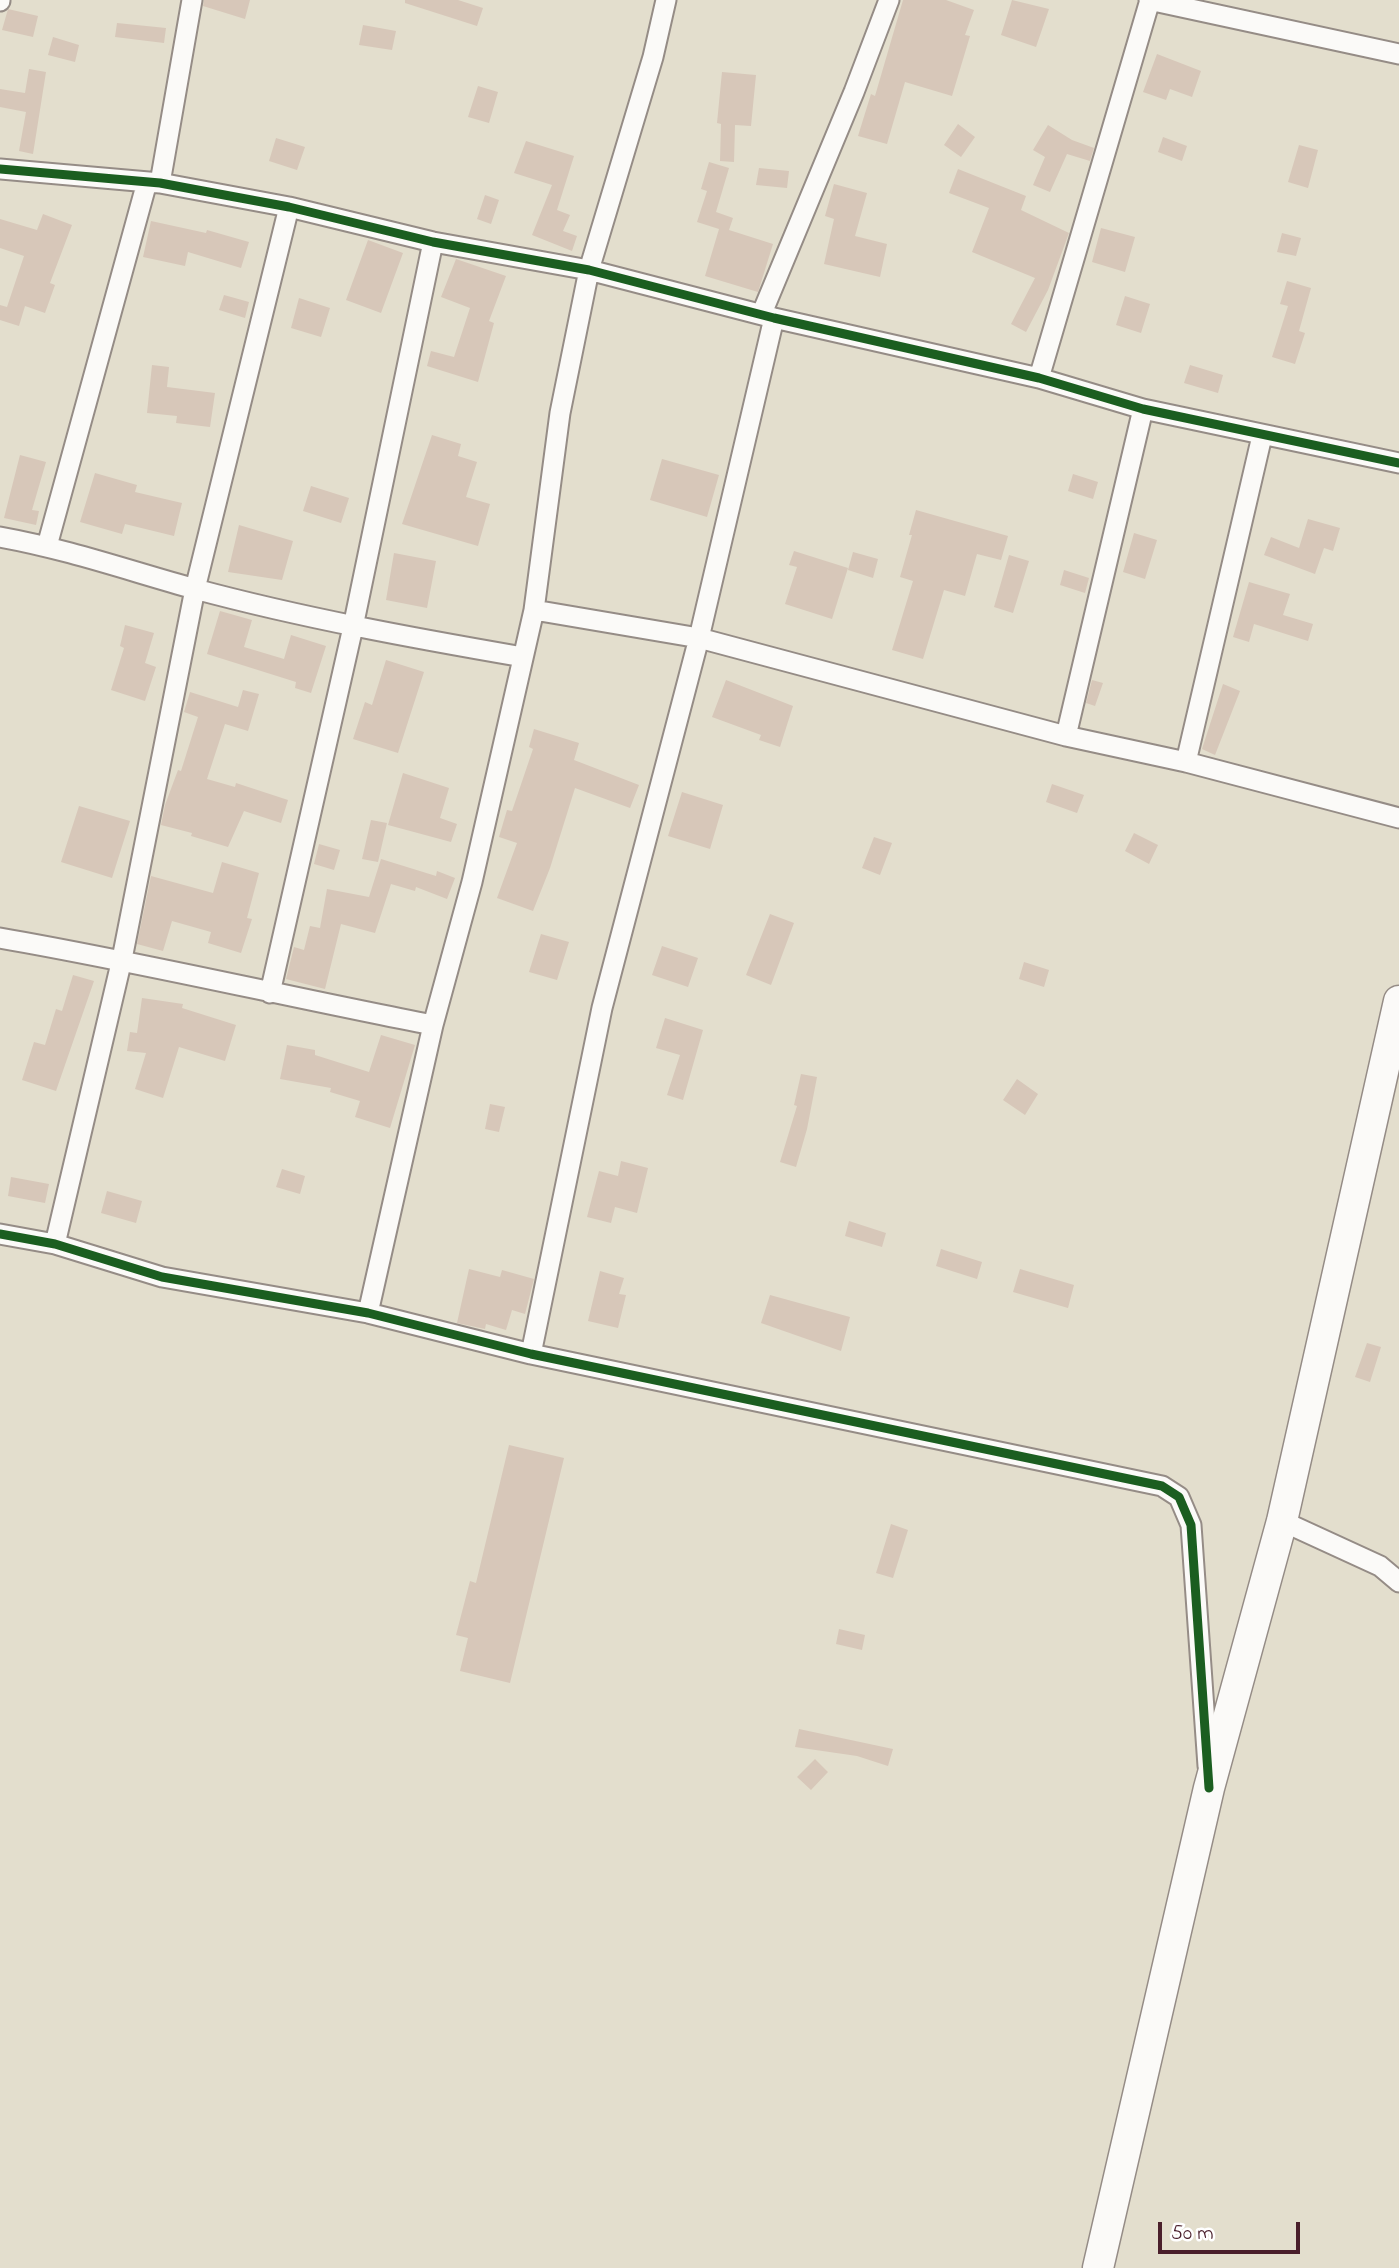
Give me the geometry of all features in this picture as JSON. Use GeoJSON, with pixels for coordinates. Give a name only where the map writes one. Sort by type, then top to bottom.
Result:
{"type":"FeatureCollection","features":[{"type":"Feature","properties":{"kind":"main road"},"geometry":{"type":"LineString","coordinates":[[1098,2268],[1209,1788],[1282,1521],[1399,1001]]}},
{"type":"Feature","properties":{"kind":"street"},"geometry":{"type":"LineString","coordinates":[[47,546],[154,183],[192,0]]}},
{"type":"Feature","properties":{"kind":"street"},"geometry":{"type":"LineString","coordinates":[[368,1313],[433,1025],[472,882],[534,610],[560,413],[589,270],[653,57],[666,0]]}},
{"type":"Feature","properties":{"kind":"street"},"geometry":{"type":"LineString","coordinates":[[531,1354],[602,1008],[699,638],[768,316],[888,0]]}},
{"type":"Feature","properties":{"kind":"street"},"geometry":{"type":"LineString","coordinates":[[1038,378],[1149,0],[1399,54]]}},
{"type":"Feature","properties":{"kind":"street"},"geometry":{"type":"LineString","coordinates":[[0,170],[154,183],[289,207],[433,242],[589,270],[768,316],[1038,378],[1143,409],[1399,463]]}},
{"type":"Feature","properties":{"kind":"street"},"geometry":{"type":"LineString","coordinates":[[55,1244],[122,959],[195,589],[289,207]]}},
{"type":"Feature","properties":{"kind":"street"},"geometry":{"type":"LineString","coordinates":[[270,993],[353,627],[433,242]]}},
{"type":"Feature","properties":{"kind":"street"},"geometry":{"type":"LineString","coordinates":[[1066,736],[1143,409]]}},
{"type":"Feature","properties":{"kind":"street"},"geometry":{"type":"LineString","coordinates":[[1186,762],[1262,436]]}},
{"type":"Feature","properties":{"kind":"street"},"geometry":{"type":"LineString","coordinates":[[0,537],[47,546],[195,589],[353,627],[523,657]]}},
{"type":"Feature","properties":{"kind":"street"},"geometry":{"type":"LineString","coordinates":[[534,610],[699,638],[1066,736],[1186,762],[1399,818]]}},
{"type":"Feature","properties":{"kind":"street"},"geometry":{"type":"LineString","coordinates":[[0,938],[122,959],[270,993],[433,1025]]}},
{"type":"Feature","properties":{"kind":"street"},"geometry":{"type":"LineString","coordinates":[[0,1234],[55,1244],[162,1277],[368,1313],[531,1354],[845,1417],[1162,1486],[1183,1503],[1191,1525],[1209,1788]]}},
{"type":"Feature","properties":{"kind":"street"},"geometry":{"type":"LineString","coordinates":[[1282,1521],[1380,1566],[1399,1582]]}},
{"type":"Feature","properties":{"kind":"building"},"geometry":{"type":"Polygon","coordinates":[[[204,0],[250,0],[245,19],[203,6],[204,0]]]}},
{"type":"Feature","properties":{"kind":"building"},"geometry":{"type":"Polygon","coordinates":[[[405,0],[458,0],[483,8],[477,26],[405,3],[405,0]]]}},
{"type":"Feature","properties":{"kind":"building"},"geometry":{"type":"Polygon","coordinates":[[[903,0],[946,0],[974,10],[965,35],[970,36],[952,96],[905,82],[887,144],[858,136],[871,94],[875,96],[903,0]]]}},
{"type":"Feature","properties":{"kind":"building"},"geometry":{"type":"Polygon","coordinates":[[[1012,0],[1049,9],[1036,47],[1001,35],[1012,0]]]}},
{"type":"Feature","properties":{"kind":"building"},"geometry":{"type":"Polygon","coordinates":[[[8,9],[38,16],[33,37],[2,30],[8,9]]]}},
{"type":"Feature","properties":{"kind":"building"},"geometry":{"type":"Polygon","coordinates":[[[117,23],[166,28],[164,43],[115,37],[117,23]]]}},
{"type":"Feature","properties":{"kind":"building"},"geometry":{"type":"Polygon","coordinates":[[[363,25],[396,31],[392,50],[359,45],[363,25]]]}},
{"type":"Feature","properties":{"kind":"building"},"geometry":{"type":"Polygon","coordinates":[[[53,37],[79,45],[75,62],[48,55],[53,37]]]}},
{"type":"Feature","properties":{"kind":"building"},"geometry":{"type":"Polygon","coordinates":[[[1157,54],[1201,71],[1192,97],[1170,89],[1166,100],[1143,92],[1157,54]]]}},
{"type":"Feature","properties":{"kind":"building"},"geometry":{"type":"Polygon","coordinates":[[[29,69],[46,72],[33,154],[19,151],[26,112],[0,107],[0,89],[25,93],[29,69]]]}},
{"type":"Feature","properties":{"kind":"building"},"geometry":{"type":"Polygon","coordinates":[[[722,72],[756,75],[751,126],[735,125],[734,162],[720,161],[721,124],[717,123],[722,72]]]}},
{"type":"Feature","properties":{"kind":"building"},"geometry":{"type":"Polygon","coordinates":[[[478,86],[498,92],[489,123],[468,117],[478,86]]]}},
{"type":"Feature","properties":{"kind":"building"},"geometry":{"type":"Polygon","coordinates":[[[958,124],[975,137],[961,157],[944,145],[958,124]]]}},
{"type":"Feature","properties":{"kind":"building"},"geometry":{"type":"Polygon","coordinates":[[[1048,125],[1072,140],[1094,148],[1090,161],[1067,154],[1050,192],[1033,185],[1045,157],[1033,150],[1048,125]]]}},
{"type":"Feature","properties":{"kind":"building"},"geometry":{"type":"Polygon","coordinates":[[[1163,137],[1187,146],[1182,161],[1158,152],[1163,137]]]}},
{"type":"Feature","properties":{"kind":"building"},"geometry":{"type":"Polygon","coordinates":[[[276,138],[305,147],[297,170],[269,161],[276,138]]]}},
{"type":"Feature","properties":{"kind":"building"},"geometry":{"type":"Polygon","coordinates":[[[526,141],[574,156],[557,210],[570,215],[563,231],[577,236],[572,251],[532,235],[552,185],[514,173],[526,141]]]}},
{"type":"Feature","properties":{"kind":"building"},"geometry":{"type":"Polygon","coordinates":[[[1299,145],[1318,150],[1308,188],[1288,182],[1299,145]]]}},
{"type":"Feature","properties":{"kind":"building"},"geometry":{"type":"Polygon","coordinates":[[[709,162],[729,168],[716,212],[733,218],[729,230],[773,244],[758,292],[705,276],[719,229],[697,222],[707,191],[701,189],[709,162]]]}},
{"type":"Feature","properties":{"kind":"building"},"geometry":{"type":"Polygon","coordinates":[[[759,168],[789,171],[787,188],[756,185],[759,168]]]}},
{"type":"Feature","properties":{"kind":"building"},"geometry":{"type":"Polygon","coordinates":[[[958,169],[1026,196],[1021,210],[1069,233],[1048,290],[1026,332],[1011,324],[1035,278],[972,252],[989,208],[949,193],[958,169]]]}},
{"type":"Feature","properties":{"kind":"building"},"geometry":{"type":"Polygon","coordinates":[[[834,184],[867,193],[855,236],[887,244],[880,277],[824,264],[834,219],[825,216],[834,184]]]}},
{"type":"Feature","properties":{"kind":"building"},"geometry":{"type":"Polygon","coordinates":[[[485,195],[499,200],[491,224],[477,219],[485,195]]]}},
{"type":"Feature","properties":{"kind":"building"},"geometry":{"type":"Polygon","coordinates":[[[43,214],[72,225],[50,283],[55,285],[45,313],[25,306],[19,326],[0,320],[0,305],[7,307],[24,256],[0,248],[0,219],[37,230],[43,214]]]}},
{"type":"Feature","properties":{"kind":"building"},"geometry":{"type":"Polygon","coordinates":[[[151,221],[206,233],[207,230],[249,242],[241,268],[188,252],[185,266],[143,257],[151,221]]]}},
{"type":"Feature","properties":{"kind":"building"},"geometry":{"type":"Polygon","coordinates":[[[1101,228],[1135,237],[1125,272],[1092,262],[1101,228]]]}},
{"type":"Feature","properties":{"kind":"building"},"geometry":{"type":"Polygon","coordinates":[[[1282,233],[1301,238],[1296,256],[1277,252],[1282,233]]]}},
{"type":"Feature","properties":{"kind":"building"},"geometry":{"type":"Polygon","coordinates":[[[368,240],[403,253],[381,313],[346,300],[368,240]]]}},
{"type":"Feature","properties":{"kind":"building"},"geometry":{"type":"Polygon","coordinates":[[[456,259],[506,276],[489,321],[494,323],[478,382],[427,366],[431,351],[454,357],[470,308],[441,297],[456,259]]]}},
{"type":"Feature","properties":{"kind":"building"},"geometry":{"type":"Polygon","coordinates":[[[1287,281],[1311,288],[1299,331],[1305,333],[1295,364],[1272,357],[1288,306],[1280,304],[1287,281]]]}},
{"type":"Feature","properties":{"kind":"building"},"geometry":{"type":"Polygon","coordinates":[[[224,295],[249,302],[245,318],[219,310],[224,295]]]}},
{"type":"Feature","properties":{"kind":"building"},"geometry":{"type":"Polygon","coordinates":[[[1125,296],[1150,304],[1141,333],[1116,325],[1125,296]]]}},
{"type":"Feature","properties":{"kind":"building"},"geometry":{"type":"Polygon","coordinates":[[[299,298],[330,308],[321,337],[291,328],[299,298]]]}},
{"type":"Feature","properties":{"kind":"building"},"geometry":{"type":"Polygon","coordinates":[[[152,365],[169,367],[167,387],[215,393],[210,427],[176,423],[177,416],[147,413],[152,365]]]}},
{"type":"Feature","properties":{"kind":"building"},"geometry":{"type":"Polygon","coordinates":[[[1190,365],[1223,375],[1218,393],[1184,383],[1190,365]]]}},
{"type":"Feature","properties":{"kind":"building"},"geometry":{"type":"Polygon","coordinates":[[[432,435],[461,444],[458,456],[477,462],[466,497],[490,504],[478,546],[402,524],[432,435]]]}},
{"type":"Feature","properties":{"kind":"building"},"geometry":{"type":"Polygon","coordinates":[[[20,455],[46,462],[32,510],[39,511],[36,525],[4,518],[20,455]]]}},
{"type":"Feature","properties":{"kind":"building"},"geometry":{"type":"Polygon","coordinates":[[[662,459],[719,475],[707,517],[650,500],[662,459]]]}},
{"type":"Feature","properties":{"kind":"building"},"geometry":{"type":"Polygon","coordinates":[[[95,473],[137,485],[135,492],[182,503],[174,536],[125,524],[122,534],[80,522],[95,473]]]}},
{"type":"Feature","properties":{"kind":"building"},"geometry":{"type":"Polygon","coordinates":[[[1073,474],[1098,482],[1093,499],[1068,491],[1073,474]]]}},
{"type":"Feature","properties":{"kind":"building"},"geometry":{"type":"Polygon","coordinates":[[[311,486],[349,498],[341,523],[303,511],[311,486]]]}},
{"type":"Feature","properties":{"kind":"building"},"geometry":{"type":"Polygon","coordinates":[[[916,510],[1008,536],[1001,560],[977,554],[965,596],[944,590],[923,659],[892,650],[913,581],[900,577],[916,510]]]}},
{"type":"Feature","properties":{"kind":"building"},"geometry":{"type":"Polygon","coordinates":[[[1308,519],[1340,528],[1333,551],[1324,548],[1315,574],[1264,555],[1271,537],[1299,548],[1308,519]]]}},
{"type":"Feature","properties":{"kind":"building"},"geometry":{"type":"Polygon","coordinates":[[[239,525],[293,541],[282,580],[228,572],[239,525]]]}},
{"type":"Feature","properties":{"kind":"building"},"geometry":{"type":"Polygon","coordinates":[[[1134,533],[1157,540],[1145,579],[1123,572],[1134,533]]]}},
{"type":"Feature","properties":{"kind":"building"},"geometry":{"type":"Polygon","coordinates":[[[794,551],[848,568],[832,619],[785,604],[797,567],[789,565],[794,551]]]}},
{"type":"Feature","properties":{"kind":"building"},"geometry":{"type":"Polygon","coordinates":[[[853,552],[878,559],[873,578],[848,570],[853,552]]]}},
{"type":"Feature","properties":{"kind":"building"},"geometry":{"type":"Polygon","coordinates":[[[394,553],[436,561],[427,608],[386,600],[394,553]]]}},
{"type":"Feature","properties":{"kind":"building"},"geometry":{"type":"Polygon","coordinates":[[[1009,555],[1029,561],[1013,613],[994,607],[1009,555]]]}},
{"type":"Feature","properties":{"kind":"building"},"geometry":{"type":"Polygon","coordinates":[[[1064,570],[1089,578],[1085,593],[1060,585],[1064,570]]]}},
{"type":"Feature","properties":{"kind":"building"},"geometry":{"type":"Polygon","coordinates":[[[1249,582],[1290,594],[1283,615],[1313,624],[1308,641],[1254,624],[1249,642],[1233,637],[1249,582]]]}},
{"type":"Feature","properties":{"kind":"building"},"geometry":{"type":"Polygon","coordinates":[[[220,611],[252,620],[244,647],[284,659],[291,635],[326,646],[311,693],[295,688],[296,682],[207,654],[220,611]]]}},
{"type":"Feature","properties":{"kind":"building"},"geometry":{"type":"Polygon","coordinates":[[[125,625],[154,633],[145,663],[156,667],[145,701],[111,690],[124,648],[120,646],[125,625]]]}},
{"type":"Feature","properties":{"kind":"building"},"geometry":{"type":"Polygon","coordinates":[[[386,660],[424,672],[398,753],[353,739],[365,702],[372,705],[386,660]]]}},
{"type":"Feature","properties":{"kind":"building"},"geometry":{"type":"Polygon","coordinates":[[[726,680],[793,706],[780,747],[759,740],[761,735],[712,717],[726,680]]]}},
{"type":"Feature","properties":{"kind":"building"},"geometry":{"type":"Polygon","coordinates":[[[1092,680],[1103,683],[1095,706],[1086,703],[1092,680]]]}},
{"type":"Feature","properties":{"kind":"building"},"geometry":{"type":"Polygon","coordinates":[[[1223,684],[1240,691],[1215,755],[1202,749],[1223,684]]]}},
{"type":"Feature","properties":{"kind":"building"},"geometry":{"type":"Polygon","coordinates":[[[243,690],[259,694],[248,731],[225,724],[207,779],[235,787],[236,783],[288,800],[281,823],[244,811],[228,847],[161,825],[165,805],[178,770],[181,771],[198,717],[184,712],[190,692],[238,707],[243,690]]]}},
{"type":"Feature","properties":{"kind":"building"},"geometry":{"type":"Polygon","coordinates":[[[534,729],[579,743],[574,760],[639,785],[630,808],[575,788],[550,868],[533,911],[497,898],[517,843],[499,837],[507,810],[512,811],[533,749],[529,747],[534,729]]]}},
{"type":"Feature","properties":{"kind":"building"},"geometry":{"type":"Polygon","coordinates":[[[403,773],[449,788],[440,818],[457,824],[451,842],[388,825],[403,773]]]}},
{"type":"Feature","properties":{"kind":"building"},"geometry":{"type":"Polygon","coordinates":[[[1052,784],[1084,795],[1077,813],[1046,802],[1052,784]]]}},
{"type":"Feature","properties":{"kind":"building"},"geometry":{"type":"Polygon","coordinates":[[[682,792],[723,805],[710,849],[668,836],[682,792]]]}},
{"type":"Feature","properties":{"kind":"building"},"geometry":{"type":"Polygon","coordinates":[[[79,806],[130,821],[112,878],[61,862],[79,806]]]}},
{"type":"Feature","properties":{"kind":"building"},"geometry":{"type":"Polygon","coordinates":[[[371,820],[387,823],[378,862],[362,859],[371,820]]]}},
{"type":"Feature","properties":{"kind":"building"},"geometry":{"type":"Polygon","coordinates":[[[1134,833],[1158,845],[1149,864],[1125,851],[1134,833]]]}},
{"type":"Feature","properties":{"kind":"building"},"geometry":{"type":"Polygon","coordinates":[[[874,837],[892,843],[880,875],[862,868],[874,837]]]}},
{"type":"Feature","properties":{"kind":"building"},"geometry":{"type":"Polygon","coordinates":[[[319,844],[340,850],[334,870],[314,864],[319,844]]]}},
{"type":"Feature","properties":{"kind":"building"},"geometry":{"type":"Polygon","coordinates":[[[381,859],[436,876],[437,871],[455,878],[447,899],[416,887],[415,891],[391,884],[375,933],[341,924],[325,989],[286,979],[294,947],[304,950],[310,926],[320,928],[327,889],[369,897],[381,859]]]}},
{"type":"Feature","properties":{"kind":"building"},"geometry":{"type":"Polygon","coordinates":[[[222,862],[259,873],[247,918],[252,919],[241,953],[208,943],[211,932],[172,921],[163,951],[137,944],[151,876],[213,893],[222,862]]]}},
{"type":"Feature","properties":{"kind":"building"},"geometry":{"type":"Polygon","coordinates":[[[770,914],[794,923],[771,985],[746,975],[770,914]]]}},
{"type":"Feature","properties":{"kind":"building"},"geometry":{"type":"Polygon","coordinates":[[[541,934],[569,942],[557,980],[529,972],[541,934]]]}},
{"type":"Feature","properties":{"kind":"building"},"geometry":{"type":"Polygon","coordinates":[[[662,946],[698,958],[688,987],[652,975],[662,946]]]}},
{"type":"Feature","properties":{"kind":"building"},"geometry":{"type":"Polygon","coordinates":[[[1024,962],[1049,970],[1044,987],[1019,979],[1024,962]]]}},
{"type":"Feature","properties":{"kind":"building"},"geometry":{"type":"Polygon","coordinates":[[[73,975],[94,981],[56,1091],[22,1080],[34,1042],[45,1045],[56,1009],[62,1011],[73,975]]]}},
{"type":"Feature","properties":{"kind":"building"},"geometry":{"type":"Polygon","coordinates":[[[142,998],[183,1004],[182,1008],[236,1025],[225,1061],[179,1047],[163,1098],[135,1089],[146,1053],[127,1051],[130,1032],[137,1033],[142,998]]]}},
{"type":"Feature","properties":{"kind":"building"},"geometry":{"type":"Polygon","coordinates":[[[665,1018],[703,1030],[683,1100],[667,1095],[680,1055],[656,1048],[665,1018]]]}},
{"type":"Feature","properties":{"kind":"building"},"geometry":{"type":"Polygon","coordinates":[[[381,1035],[415,1045],[390,1128],[355,1117],[360,1101],[330,1092],[331,1088],[280,1079],[287,1045],[315,1050],[315,1055],[369,1072],[381,1035]]]}},
{"type":"Feature","properties":{"kind":"building"},"geometry":{"type":"Polygon","coordinates":[[[801,1074],[817,1077],[796,1167],[780,1162],[797,1106],[794,1105],[801,1074]]]}},
{"type":"Feature","properties":{"kind":"building"},"geometry":{"type":"Polygon","coordinates":[[[1017,1079],[1038,1094],[1025,1115],[1003,1100],[1017,1079]]]}},
{"type":"Feature","properties":{"kind":"building"},"geometry":{"type":"Polygon","coordinates":[[[490,1104],[505,1107],[499,1132],[485,1129],[490,1104]]]}},
{"type":"Feature","properties":{"kind":"building"},"geometry":{"type":"Polygon","coordinates":[[[621,1161],[648,1168],[637,1213],[615,1207],[611,1223],[587,1217],[599,1171],[618,1176],[621,1161]]]}},
{"type":"Feature","properties":{"kind":"building"},"geometry":{"type":"Polygon","coordinates":[[[282,1169],[305,1176],[300,1194],[276,1187],[282,1169]]]}},
{"type":"Feature","properties":{"kind":"building"},"geometry":{"type":"Polygon","coordinates":[[[11,1177],[49,1184],[45,1203],[8,1196],[11,1177]]]}},
{"type":"Feature","properties":{"kind":"building"},"geometry":{"type":"Polygon","coordinates":[[[107,1191],[142,1201],[136,1223],[101,1213],[107,1191]]]}},
{"type":"Feature","properties":{"kind":"building"},"geometry":{"type":"Polygon","coordinates":[[[849,1221],[886,1233],[882,1247],[845,1236],[849,1221]]]}},
{"type":"Feature","properties":{"kind":"building"},"geometry":{"type":"Polygon","coordinates":[[[941,1249],[982,1262],[977,1279],[936,1266],[941,1249]]]}},
{"type":"Feature","properties":{"kind":"building"},"geometry":{"type":"Polygon","coordinates":[[[469,1269],[500,1277],[502,1270],[534,1279],[525,1314],[512,1310],[506,1330],[486,1324],[485,1329],[457,1323],[469,1269]]]}},
{"type":"Feature","properties":{"kind":"building"},"geometry":{"type":"Polygon","coordinates":[[[1020,1269],[1074,1285],[1068,1308],[1013,1292],[1020,1269]]]}},
{"type":"Feature","properties":{"kind":"building"},"geometry":{"type":"Polygon","coordinates":[[[600,1271],[624,1278],[619,1294],[626,1295],[618,1328],[588,1321],[600,1271]]]}},
{"type":"Feature","properties":{"kind":"building"},"geometry":{"type":"Polygon","coordinates":[[[770,1295],[850,1317],[841,1351],[761,1323],[770,1295]]]}},
{"type":"Feature","properties":{"kind":"building"},"geometry":{"type":"Polygon","coordinates":[[[1367,1343],[1381,1347],[1370,1382],[1355,1377],[1367,1343]]]}},
{"type":"Feature","properties":{"kind":"building"},"geometry":{"type":"Polygon","coordinates":[[[509,1445],[564,1458],[510,1683],[460,1671],[468,1638],[456,1635],[470,1581],[476,1583],[509,1445]]]}},
{"type":"Feature","properties":{"kind":"building"},"geometry":{"type":"Polygon","coordinates":[[[891,1524],[908,1530],[893,1578],[876,1573],[891,1524]]]}},
{"type":"Feature","properties":{"kind":"building"},"geometry":{"type":"Polygon","coordinates":[[[839,1629],[865,1635],[862,1650],[836,1644],[839,1629]]]}},
{"type":"Feature","properties":{"kind":"building"},"geometry":{"type":"Polygon","coordinates":[[[799,1729],[893,1749],[888,1766],[857,1756],[795,1747],[799,1729]]]}},
{"type":"Feature","properties":{"kind":"building"},"geometry":{"type":"Polygon","coordinates":[[[815,1759],[828,1772],[811,1790],[797,1777],[815,1759]]]}},
{"type":"Feature","properties":{"kind":"cycle path"},"geometry":{"type":"LineString","coordinates":[[0,169],[160,183],[289,207],[433,242],[589,270],[774,318],[1039,378],[1143,409],[1399,463]]}},
{"type":"Feature","properties":{"kind":"cycle path"},"geometry":{"type":"LineString","coordinates":[[0,1234],[55,1244],[162,1277],[368,1313],[531,1354],[1162,1486],[1179,1497],[1191,1525],[1209,1788]]}}]}
